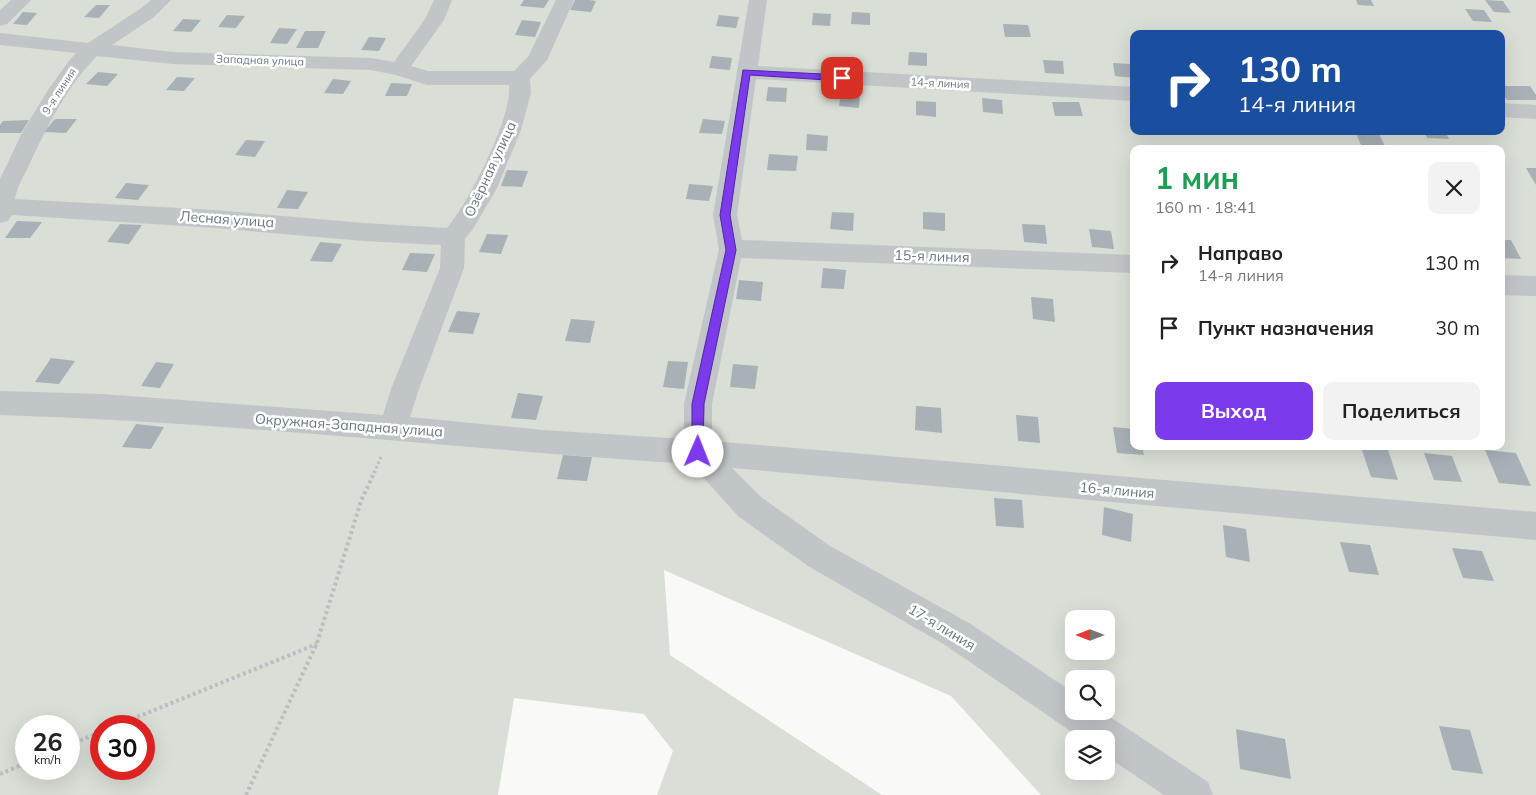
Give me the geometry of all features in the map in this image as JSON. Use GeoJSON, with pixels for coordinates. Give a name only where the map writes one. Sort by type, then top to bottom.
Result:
{"type":"FeatureCollection","features":[{"type":"Feature","properties":{"kind":"street"},"geometry":{"type":"LineString","coordinates":[[0,20],[22,0]]}},
{"type":"Feature","properties":{"kind":"street","name":"9-я линия"},"geometry":{"type":"LineString","coordinates":[[1,209],[4,195],[34,131],[58,90],[75,66],[92,49],[147,13],[162,0]]}},
{"type":"Feature","properties":{"kind":"street"},"geometry":{"type":"LineString","coordinates":[[399,69],[434,20],[443,0]]}},
{"type":"Feature","properties":{"kind":"street"},"geometry":{"type":"LineString","coordinates":[[519,78],[537,60],[565,0]]}},
{"type":"Feature","properties":{"kind":"street"},"geometry":{"type":"LineString","coordinates":[[698,452],[698,404],[731,250],[725,215],[758,0]]}},
{"type":"Feature","properties":{"kind":"street","name":"Западная улица"},"geometry":{"type":"LineString","coordinates":[[0,39],[173,58],[371,64],[399,69],[427,78],[519,78]]}},
{"type":"Feature","properties":{"kind":"street","name":"14-я линия"},"geometry":{"type":"LineString","coordinates":[[746,72],[1130,94]]}},
{"type":"Feature","properties":{"kind":"street","name":"Озёрная улица"},"geometry":{"type":"LineString","coordinates":[[453,236],[465,223],[484,190],[510,130],[521,93],[519,78]]}},
{"type":"Feature","properties":{"kind":"street"},"geometry":{"type":"LineString","coordinates":[[1505,110],[1536,112]]}},
{"type":"Feature","properties":{"kind":"street","name":"Лесная улица"},"geometry":{"type":"LineString","coordinates":[[1,209],[197,217],[295,224],[364,232],[453,236]]}},
{"type":"Feature","properties":{"kind":"street"},"geometry":{"type":"LineString","coordinates":[[393,428],[405,389],[452,268],[453,236]]}},
{"type":"Feature","properties":{"kind":"street","name":"15-я линия"},"geometry":{"type":"LineString","coordinates":[[731,250],[851,252],[1130,264]]}},
{"type":"Feature","properties":{"kind":"street"},"geometry":{"type":"LineString","coordinates":[[1505,285],[1536,286]]}},
{"type":"Feature","properties":{"kind":"street","name":"Окружная-Западная улица"},"geometry":{"type":"LineString","coordinates":[[0,403],[102,406],[393,428],[543,442],[698,452]]}},
{"type":"Feature","properties":{"kind":"street","name":"16-я линия"},"geometry":{"type":"LineString","coordinates":[[698,452],[1536,526]]}},
{"type":"Feature","properties":{"kind":"street","name":"17-я линия"},"geometry":{"type":"LineString","coordinates":[[698,452],[750,507],[819,556],[957,634],[1195,795]]}},
{"type":"Feature","properties":{"kind":"path"},"geometry":{"type":"LineString","coordinates":[[246,795],[318,643],[361,501],[393,428]]}},
{"type":"Feature","properties":{"kind":"path"},"geometry":{"type":"LineString","coordinates":[[142,715],[318,643]]}},
{"type":"Feature","properties":{"kind":"path"},"geometry":{"type":"LineString","coordinates":[[0,774],[15,768]]}},
{"type":"Feature","properties":{"kind":"shaded area"},"geometry":{"type":"Polygon","coordinates":[[[0,0],[1536,0],[1536,795],[1041,795],[951,696],[664,570],[670,655],[882,795],[657,795],[673,751],[644,714],[514,698],[498,795],[0,795],[0,0]]]}},
{"type":"Feature","properties":{"kind":"building"},"geometry":{"type":"Polygon","coordinates":[[[524,0],[549,0],[544,8],[520,6],[524,0]]]}},
{"type":"Feature","properties":{"kind":"building"},"geometry":{"type":"Polygon","coordinates":[[[575,0],[596,1],[591,12],[570,10],[575,0]]]}},
{"type":"Feature","properties":{"kind":"building"},"geometry":{"type":"Polygon","coordinates":[[[1356,0],[1371,0],[1374,6],[1358,5],[1356,0]]]}},
{"type":"Feature","properties":{"kind":"building"},"geometry":{"type":"Polygon","coordinates":[[[1485,0],[1503,1],[1511,13],[1494,12],[1485,0]]]}},
{"type":"Feature","properties":{"kind":"building"},"geometry":{"type":"Polygon","coordinates":[[[96,5],[110,5],[99,18],[84,17],[96,5]]]}},
{"type":"Feature","properties":{"kind":"building"},"geometry":{"type":"Polygon","coordinates":[[[1465,9],[1484,10],[1492,22],[1473,21],[1465,9]]]}},
{"type":"Feature","properties":{"kind":"building"},"geometry":{"type":"Polygon","coordinates":[[[23,12],[37,13],[27,25],[13,24],[23,12]]]}},
{"type":"Feature","properties":{"kind":"building"},"geometry":{"type":"Polygon","coordinates":[[[852,12],[870,13],[870,25],[851,24],[852,12]]]}},
{"type":"Feature","properties":{"kind":"building"},"geometry":{"type":"Polygon","coordinates":[[[813,13],[831,14],[830,26],[812,25],[813,13]]]}},
{"type":"Feature","properties":{"kind":"building"},"geometry":{"type":"Polygon","coordinates":[[[227,15],[245,16],[236,28],[218,27],[227,15]]]}},
{"type":"Feature","properties":{"kind":"building"},"geometry":{"type":"Polygon","coordinates":[[[719,15],[739,17],[736,28],[716,26],[719,15]]]}},
{"type":"Feature","properties":{"kind":"building"},"geometry":{"type":"Polygon","coordinates":[[[183,19],[201,20],[191,32],[173,31],[183,19]]]}},
{"type":"Feature","properties":{"kind":"building"},"geometry":{"type":"Polygon","coordinates":[[[522,20],[541,22],[535,37],[515,35],[522,20]]]}},
{"type":"Feature","properties":{"kind":"building"},"geometry":{"type":"Polygon","coordinates":[[[1003,24],[1028,25],[1031,37],[1005,37],[1003,24]]]}},
{"type":"Feature","properties":{"kind":"building"},"geometry":{"type":"Polygon","coordinates":[[[279,28],[297,29],[287,44],[270,43],[279,28]]]}},
{"type":"Feature","properties":{"kind":"building"},"geometry":{"type":"Polygon","coordinates":[[[305,31],[326,31],[318,48],[296,48],[305,31]]]}},
{"type":"Feature","properties":{"kind":"building"},"geometry":{"type":"Polygon","coordinates":[[[369,37],[386,38],[379,51],[361,50],[369,37]]]}},
{"type":"Feature","properties":{"kind":"building"},"geometry":{"type":"Polygon","coordinates":[[[909,52],[927,53],[927,66],[908,65],[909,52]]]}},
{"type":"Feature","properties":{"kind":"building"},"geometry":{"type":"Polygon","coordinates":[[[712,56],[732,58],[730,70],[709,68],[712,56]]]}},
{"type":"Feature","properties":{"kind":"building"},"geometry":{"type":"Polygon","coordinates":[[[1043,60],[1063,61],[1064,74],[1045,73],[1043,60]]]}},
{"type":"Feature","properties":{"kind":"building"},"geometry":{"type":"Polygon","coordinates":[[[1113,63],[1130,64],[1130,78],[1115,76],[1113,63]]]}},
{"type":"Feature","properties":{"kind":"building"},"geometry":{"type":"Polygon","coordinates":[[[98,72],[118,74],[107,86],[86,84],[98,72]]]}},
{"type":"Feature","properties":{"kind":"building"},"geometry":{"type":"Polygon","coordinates":[[[177,77],[195,78],[184,91],[166,90],[177,77]]]}},
{"type":"Feature","properties":{"kind":"building"},"geometry":{"type":"Polygon","coordinates":[[[333,79],[351,81],[343,94],[324,93],[333,79]]]}},
{"type":"Feature","properties":{"kind":"building"},"geometry":{"type":"Polygon","coordinates":[[[391,83],[412,84],[407,96],[385,96],[391,83]]]}},
{"type":"Feature","properties":{"kind":"building"},"geometry":{"type":"Polygon","coordinates":[[[1505,86],[1530,86],[1536,95],[1536,100],[1507,100],[1505,97],[1505,86]]]}},
{"type":"Feature","properties":{"kind":"building"},"geometry":{"type":"Polygon","coordinates":[[[768,87],[787,88],[786,102],[766,101],[768,87]]]}},
{"type":"Feature","properties":{"kind":"building"},"geometry":{"type":"Polygon","coordinates":[[[841,92],[860,93],[859,108],[839,106],[841,92]]]}},
{"type":"Feature","properties":{"kind":"building"},"geometry":{"type":"Polygon","coordinates":[[[982,98],[1002,100],[1003,114],[983,112],[982,98]]]}},
{"type":"Feature","properties":{"kind":"building"},"geometry":{"type":"Polygon","coordinates":[[[916,101],[936,102],[936,117],[916,115],[916,101]]]}},
{"type":"Feature","properties":{"kind":"building"},"geometry":{"type":"Polygon","coordinates":[[[1052,102],[1079,102],[1083,116],[1055,116],[1052,102]]]}},
{"type":"Feature","properties":{"kind":"building"},"geometry":{"type":"Polygon","coordinates":[[[55,119],[77,119],[66,133],[44,132],[55,119]]]}},
{"type":"Feature","properties":{"kind":"building"},"geometry":{"type":"Polygon","coordinates":[[[703,119],[725,121],[722,134],[699,133],[703,119]]]}},
{"type":"Feature","properties":{"kind":"building"},"geometry":{"type":"Polygon","coordinates":[[[29,120],[21,133],[0,133],[0,125],[3,121],[29,120]]]}},
{"type":"Feature","properties":{"kind":"building"},"geometry":{"type":"Polygon","coordinates":[[[807,134],[828,136],[827,151],[806,150],[807,134]]]}},
{"type":"Feature","properties":{"kind":"building"},"geometry":{"type":"Polygon","coordinates":[[[1357,135],[1380,135],[1384,145],[1361,145],[1357,135]]]}},
{"type":"Feature","properties":{"kind":"building"},"geometry":{"type":"Polygon","coordinates":[[[1426,135],[1447,135],[1449,139],[1427,138],[1426,135]]]}},
{"type":"Feature","properties":{"kind":"building"},"geometry":{"type":"Polygon","coordinates":[[[246,140],[265,141],[255,157],[235,155],[246,140]]]}},
{"type":"Feature","properties":{"kind":"building"},"geometry":{"type":"Polygon","coordinates":[[[769,154],[798,156],[796,171],[767,170],[769,154]]]}},
{"type":"Feature","properties":{"kind":"building"},"geometry":{"type":"Polygon","coordinates":[[[1526,168],[1536,168],[1536,185],[1526,168]]]}},
{"type":"Feature","properties":{"kind":"building"},"geometry":{"type":"Polygon","coordinates":[[[507,170],[528,171],[522,187],[501,186],[507,170]]]}},
{"type":"Feature","properties":{"kind":"building"},"geometry":{"type":"Polygon","coordinates":[[[126,183],[149,185],[138,200],[115,198],[126,183]]]}},
{"type":"Feature","properties":{"kind":"building"},"geometry":{"type":"Polygon","coordinates":[[[689,184],[713,186],[709,201],[686,199],[689,184]]]}},
{"type":"Feature","properties":{"kind":"building"},"geometry":{"type":"Polygon","coordinates":[[[287,190],[308,192],[298,209],[277,208],[287,190]]]}},
{"type":"Feature","properties":{"kind":"building"},"geometry":{"type":"Polygon","coordinates":[[[832,212],[854,213],[853,231],[830,229],[832,212]]]}},
{"type":"Feature","properties":{"kind":"building"},"geometry":{"type":"Polygon","coordinates":[[[923,212],[945,213],[945,231],[923,229],[923,212]]]}},
{"type":"Feature","properties":{"kind":"building"},"geometry":{"type":"Polygon","coordinates":[[[17,221],[42,222],[30,238],[5,238],[17,221]]]}},
{"type":"Feature","properties":{"kind":"building"},"geometry":{"type":"Polygon","coordinates":[[[120,224],[142,225],[129,244],[107,242],[120,224]]]}},
{"type":"Feature","properties":{"kind":"building"},"geometry":{"type":"Polygon","coordinates":[[[1022,224],[1045,225],[1047,244],[1024,242],[1022,224]]]}},
{"type":"Feature","properties":{"kind":"building"},"geometry":{"type":"Polygon","coordinates":[[[1089,229],[1111,231],[1114,249],[1092,247],[1089,229]]]}},
{"type":"Feature","properties":{"kind":"building"},"geometry":{"type":"Polygon","coordinates":[[[487,234],[508,235],[501,254],[479,252],[487,234]]]}},
{"type":"Feature","properties":{"kind":"building"},"geometry":{"type":"Polygon","coordinates":[[[1505,240],[1511,240],[1521,259],[1505,258],[1505,240]]]}},
{"type":"Feature","properties":{"kind":"building"},"geometry":{"type":"Polygon","coordinates":[[[320,242],[342,244],[332,262],[310,261],[320,242]]]}},
{"type":"Feature","properties":{"kind":"building"},"geometry":{"type":"Polygon","coordinates":[[[410,253],[435,254],[427,272],[402,270],[410,253]]]}},
{"type":"Feature","properties":{"kind":"building"},"geometry":{"type":"Polygon","coordinates":[[[823,268],[846,270],[844,289],[821,288],[823,268]]]}},
{"type":"Feature","properties":{"kind":"building"},"geometry":{"type":"Polygon","coordinates":[[[739,280],[763,282],[761,301],[736,299],[739,280]]]}},
{"type":"Feature","properties":{"kind":"building"},"geometry":{"type":"Polygon","coordinates":[[[1031,297],[1053,299],[1055,322],[1033,319],[1031,297]]]}},
{"type":"Feature","properties":{"kind":"building"},"geometry":{"type":"Polygon","coordinates":[[[457,311],[480,313],[473,334],[448,332],[457,311]]]}},
{"type":"Feature","properties":{"kind":"building"},"geometry":{"type":"Polygon","coordinates":[[[571,319],[595,321],[590,343],[565,341],[571,319]]]}},
{"type":"Feature","properties":{"kind":"building"},"geometry":{"type":"Polygon","coordinates":[[[51,358],[75,361],[59,384],[35,382],[51,358]]]}},
{"type":"Feature","properties":{"kind":"building"},"geometry":{"type":"Polygon","coordinates":[[[668,361],[688,362],[684,389],[663,387],[668,361]]]}},
{"type":"Feature","properties":{"kind":"building"},"geometry":{"type":"Polygon","coordinates":[[[156,362],[174,364],[160,388],[141,386],[156,362]]]}},
{"type":"Feature","properties":{"kind":"building"},"geometry":{"type":"Polygon","coordinates":[[[733,364],[758,366],[755,389],[730,387],[733,364]]]}},
{"type":"Feature","properties":{"kind":"building"},"geometry":{"type":"Polygon","coordinates":[[[518,393],[543,396],[536,420],[511,418],[518,393]]]}},
{"type":"Feature","properties":{"kind":"building"},"geometry":{"type":"Polygon","coordinates":[[[916,406],[941,408],[942,433],[915,430],[916,406]]]}},
{"type":"Feature","properties":{"kind":"building"},"geometry":{"type":"Polygon","coordinates":[[[1016,415],[1038,417],[1040,443],[1018,441],[1016,415]]]}},
{"type":"Feature","properties":{"kind":"building"},"geometry":{"type":"Polygon","coordinates":[[[136,424],[164,427],[151,449],[122,447],[136,424]]]}},
{"type":"Feature","properties":{"kind":"building"},"geometry":{"type":"Polygon","coordinates":[[[1113,427],[1130,429],[1130,450],[1143,450],[1144,455],[1117,453],[1113,427]]]}},
{"type":"Feature","properties":{"kind":"building"},"geometry":{"type":"Polygon","coordinates":[[[1362,450],[1388,450],[1398,480],[1371,477],[1362,450]]]}},
{"type":"Feature","properties":{"kind":"building"},"geometry":{"type":"Polygon","coordinates":[[[1485,450],[1516,453],[1531,486],[1499,483],[1485,450]]]}},
{"type":"Feature","properties":{"kind":"building"},"geometry":{"type":"Polygon","coordinates":[[[1424,453],[1452,456],[1462,482],[1434,480],[1424,453]]]}},
{"type":"Feature","properties":{"kind":"building"},"geometry":{"type":"Polygon","coordinates":[[[563,455],[592,457],[587,481],[557,479],[563,455]]]}},
{"type":"Feature","properties":{"kind":"building"},"geometry":{"type":"Polygon","coordinates":[[[994,498],[1022,500],[1024,528],[996,526],[994,498]]]}},
{"type":"Feature","properties":{"kind":"building"},"geometry":{"type":"Polygon","coordinates":[[[1104,507],[1133,514],[1131,542],[1102,535],[1104,507]]]}},
{"type":"Feature","properties":{"kind":"building"},"geometry":{"type":"Polygon","coordinates":[[[1223,525],[1246,529],[1250,562],[1226,557],[1223,525]]]}},
{"type":"Feature","properties":{"kind":"building"},"geometry":{"type":"Polygon","coordinates":[[[1340,542],[1370,545],[1379,575],[1349,572],[1340,542]]]}},
{"type":"Feature","properties":{"kind":"building"},"geometry":{"type":"Polygon","coordinates":[[[1452,548],[1482,551],[1494,581],[1463,578],[1452,548]]]}},
{"type":"Feature","properties":{"kind":"building"},"geometry":{"type":"Polygon","coordinates":[[[1439,726],[1470,730],[1483,774],[1452,770],[1439,726]]]}},
{"type":"Feature","properties":{"kind":"building"},"geometry":{"type":"Polygon","coordinates":[[[1236,729],[1285,739],[1291,779],[1240,769],[1236,729]]]}},
{"type":"Feature","properties":{"kind":"route"},"geometry":{"type":"LineString","coordinates":[[698,452],[698,404],[731,250],[725,215],[738,139],[746,72],[842,78]]}}]}
